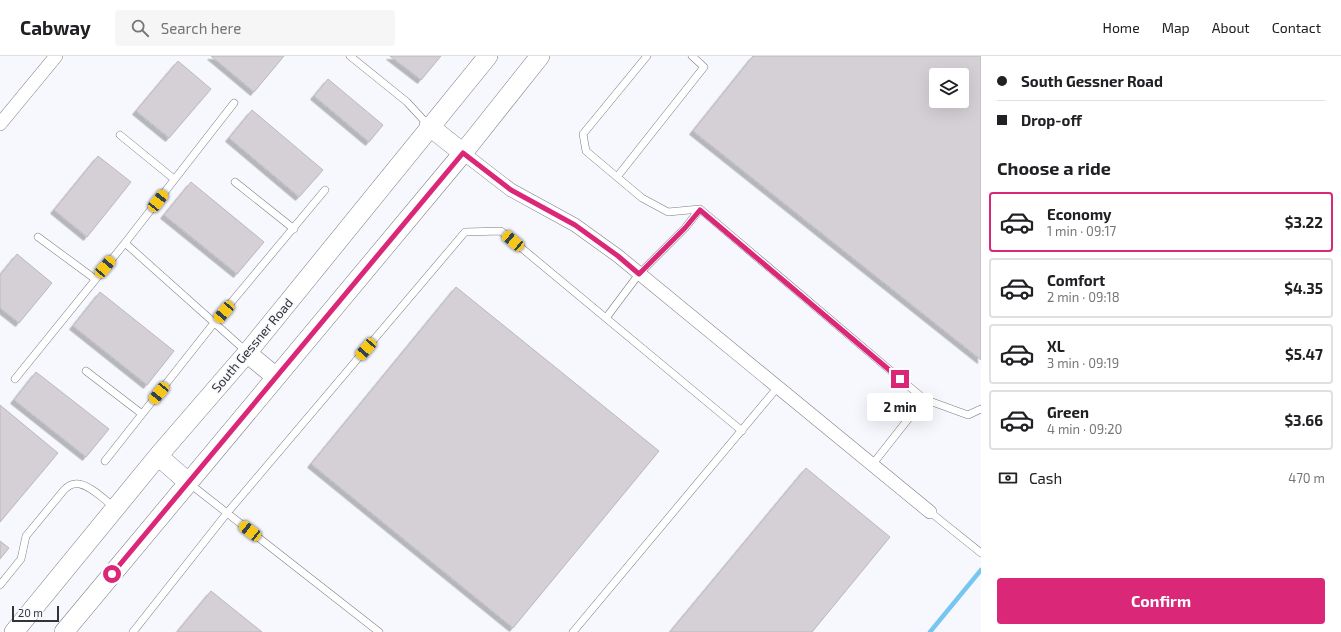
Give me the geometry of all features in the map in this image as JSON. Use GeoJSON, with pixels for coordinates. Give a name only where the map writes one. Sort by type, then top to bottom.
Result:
{"type":"FeatureCollection","features":[{"type":"Feature","properties":{"kind":"main road","name":"South Gessner Road"},"geometry":{"type":"LineString","coordinates":[[14,632],[158,456],[247,352],[429,126],[488,56]]}},
{"type":"Feature","properties":{"kind":"main road"},"geometry":{"type":"LineString","coordinates":[[64,632],[463,153],[540,56]]}},
{"type":"Feature","properties":{"kind":"main road"},"geometry":{"type":"LineString","coordinates":[[429,126],[463,153]]}},
{"type":"Feature","properties":{"kind":"main road"},"geometry":{"type":"LineString","coordinates":[[247,352],[276,377]]}},
{"type":"Feature","properties":{"kind":"main road"},"geometry":{"type":"LineString","coordinates":[[158,456],[188,482]]}},
{"type":"Feature","properties":{"kind":"street"},"geometry":{"type":"LineString","coordinates":[[0,124],[56,56]]}},
{"type":"Feature","properties":{"kind":"street"},"geometry":{"type":"LineString","coordinates":[[463,153],[511,190],[575,225],[618,256],[930,512]]}},
{"type":"Feature","properties":{"kind":"lane"},"geometry":{"type":"LineString","coordinates":[[350,56],[407,102],[429,126]]}},
{"type":"Feature","properties":{"kind":"lane"},"geometry":{"type":"LineString","coordinates":[[647,56],[583,134],[586,151],[642,198],[668,212],[700,210],[924,399],[968,415],[981,409]]}},
{"type":"Feature","properties":{"kind":"lane"},"geometry":{"type":"LineString","coordinates":[[617,177],[704,67],[692,56]]}},
{"type":"Feature","properties":{"kind":"lane"},"geometry":{"type":"LineString","coordinates":[[15,379],[125,243],[234,103]]}},
{"type":"Feature","properties":{"kind":"lane"},"geometry":{"type":"LineString","coordinates":[[120,135],[174,179]]}},
{"type":"Feature","properties":{"kind":"lane"},"geometry":{"type":"LineString","coordinates":[[235,182],[294,229]]}},
{"type":"Feature","properties":{"kind":"lane"},"geometry":{"type":"LineString","coordinates":[[105,461],[214,323],[326,190]]}},
{"type":"Feature","properties":{"kind":"lane"},"geometry":{"type":"LineString","coordinates":[[606,318],[639,274],[685,228],[700,210]]}},
{"type":"Feature","properties":{"kind":"lane"},"geometry":{"type":"LineString","coordinates":[[133,632],[227,513],[465,232],[501,231],[742,431]]}},
{"type":"Feature","properties":{"kind":"lane"},"geometry":{"type":"LineString","coordinates":[[38,237],[95,279]]}},
{"type":"Feature","properties":{"kind":"lane"},"geometry":{"type":"LineString","coordinates":[[125,243],[247,352]]}},
{"type":"Feature","properties":{"kind":"lane"},"geometry":{"type":"LineString","coordinates":[[86,371],[142,414]]}},
{"type":"Feature","properties":{"kind":"lane"},"geometry":{"type":"LineString","coordinates":[[574,632],[778,388]]}},
{"type":"Feature","properties":{"kind":"lane"},"geometry":{"type":"LineString","coordinates":[[872,465],[924,399]]}},
{"type":"Feature","properties":{"kind":"lane"},"geometry":{"type":"LineString","coordinates":[[188,482],[379,632]]}},
{"type":"Feature","properties":{"kind":"lane"},"geometry":{"type":"LineString","coordinates":[[0,585],[21,559],[26,536],[64,490],[70,485],[76,483],[85,485],[115,508]]}},
{"type":"Feature","properties":{"kind":"lane"},"geometry":{"type":"LineString","coordinates":[[930,512],[981,553]]}},
{"type":"Feature","properties":{"kind":"building"},"geometry":{"type":"Polygon","coordinates":[[[211,56],[284,56],[254,92],[211,56]]]}},
{"type":"Feature","properties":{"kind":"building"},"geometry":{"type":"Polygon","coordinates":[[[390,56],[441,56],[421,80],[390,56]]]}},
{"type":"Feature","properties":{"kind":"building"},"geometry":{"type":"Polygon","coordinates":[[[753,56],[981,56],[981,360],[693,131],[753,56]]]}},
{"type":"Feature","properties":{"kind":"building"},"geometry":{"type":"Polygon","coordinates":[[[178,61],[211,89],[169,138],[136,111],[178,61]]]}},
{"type":"Feature","properties":{"kind":"building"},"geometry":{"type":"Polygon","coordinates":[[[328,79],[383,125],[369,142],[314,96],[328,79]]]}},
{"type":"Feature","properties":{"kind":"building"},"geometry":{"type":"Polygon","coordinates":[[[252,110],[323,170],[299,197],[229,138],[252,110]]]}},
{"type":"Feature","properties":{"kind":"building"},"geometry":{"type":"Polygon","coordinates":[[[98,156],[131,182],[87,237],[54,210],[98,156]]]}},
{"type":"Feature","properties":{"kind":"building"},"geometry":{"type":"Polygon","coordinates":[[[191,182],[264,242],[237,274],[164,215],[191,182]]]}},
{"type":"Feature","properties":{"kind":"building"},"geometry":{"type":"Polygon","coordinates":[[[17,254],[52,283],[19,323],[0,308],[0,275],[17,254]]]}},
{"type":"Feature","properties":{"kind":"building"},"geometry":{"type":"Polygon","coordinates":[[[456,287],[659,451],[513,628],[311,464],[456,287]]]}},
{"type":"Feature","properties":{"kind":"building"},"geometry":{"type":"Polygon","coordinates":[[[100,292],[174,351],[147,385],[73,326],[100,292]]]}},
{"type":"Feature","properties":{"kind":"building"},"geometry":{"type":"Polygon","coordinates":[[[36,372],[109,429],[86,457],[14,400],[36,372]]]}},
{"type":"Feature","properties":{"kind":"building"},"geometry":{"type":"Polygon","coordinates":[[[0,405],[58,453],[0,522],[0,405]]]}},
{"type":"Feature","properties":{"kind":"building"},"geometry":{"type":"Polygon","coordinates":[[[806,468],[890,537],[812,632],[670,632],[806,468]]]}},
{"type":"Feature","properties":{"kind":"building"},"geometry":{"type":"Polygon","coordinates":[[[0,541],[9,548],[0,559],[0,541]]]}},
{"type":"Feature","properties":{"kind":"building"},"geometry":{"type":"Polygon","coordinates":[[[211,591],[262,632],[177,632],[211,591]]]}},
{"type":"Feature","properties":{"kind":"waterway"},"geometry":{"type":"LineString","coordinates":[[930,632],[981,570]]}},
{"type":"Feature","properties":{"kind":"route"},"geometry":{"type":"LineString","coordinates":[[112,574],[463,153],[511,190],[575,225],[618,256],[639,274],[685,228],[700,210],[900,379]]}}]}
